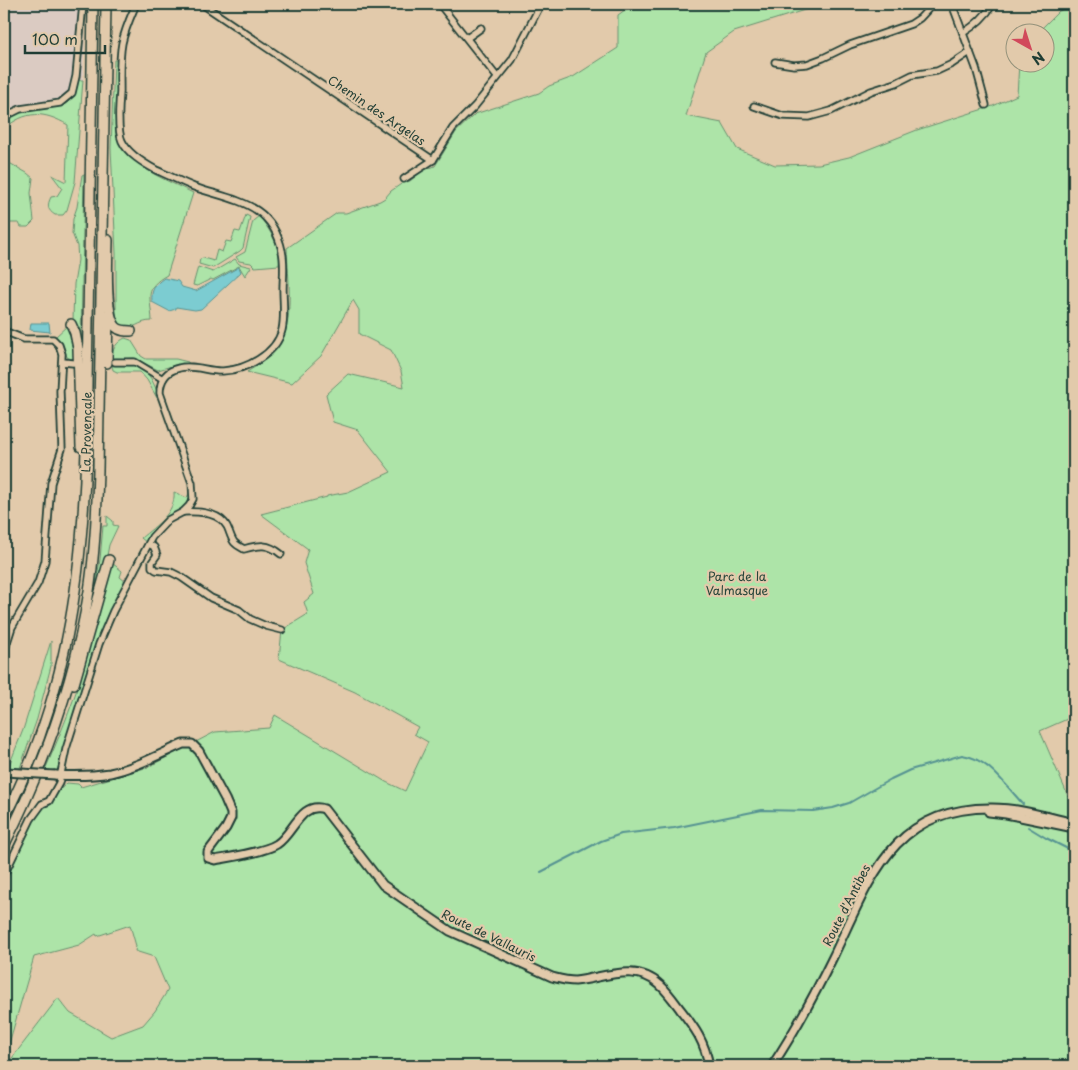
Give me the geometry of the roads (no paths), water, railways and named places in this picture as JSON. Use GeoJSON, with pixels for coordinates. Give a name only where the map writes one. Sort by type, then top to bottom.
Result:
{"type":"FeatureCollection","features":[{"type":"Feature","properties":{"kind":"highway","name":"La Provençale"},"geometry":{"type":"LineString","coordinates":[[4,818],[40,733],[51,701],[63,654],[77,583],[85,492],[93,4]]}},
{"type":"Feature","properties":{"kind":"highway","name":"La Provençale"},"geometry":{"type":"LineString","coordinates":[[4,846],[33,785],[59,716],[70,679],[89,592],[96,521],[106,4]]}},
{"type":"Feature","properties":{"kind":"highway"},"geometry":{"type":"LineString","coordinates":[[85,99],[92,58]]}},
{"type":"Feature","properties":{"kind":"highway"},"geometry":{"type":"LineString","coordinates":[[104,144],[108,186],[111,363]]}},
{"type":"Feature","properties":{"kind":"highway"},"geometry":{"type":"LineString","coordinates":[[109,304],[116,327],[131,331]]}},
{"type":"Feature","properties":{"kind":"highway"},"geometry":{"type":"LineString","coordinates":[[70,324],[75,333],[78,348],[80,434],[85,492]]}},
{"type":"Feature","properties":{"kind":"highway"},"geometry":{"type":"LineString","coordinates":[[59,716],[76,680],[109,560]]}},
{"type":"Feature","properties":{"kind":"main road","name":"Route de Vallauris"},"geometry":{"type":"LineString","coordinates":[[4,772],[77,776],[110,773],[128,768],[183,744],[192,744],[199,750],[225,799],[230,813],[226,828],[208,852],[210,860],[276,845],[308,809],[317,807],[324,809],[383,885],[450,931],[564,981],[575,981],[618,973],[635,973],[648,976],[660,984],[700,1037],[706,1050],[709,1066]]}},
{"type":"Feature","properties":{"kind":"main road","name":"Route d'Antibes"},"geometry":{"type":"LineString","coordinates":[[772,1066],[822,979],[870,879],[884,856],[905,835],[941,816],[957,811],[980,808],[1005,809],[1074,823]]}},
{"type":"Feature","properties":{"kind":"main road","name":"Route d'Antibes"},"geometry":{"type":"LineString","coordinates":[[777,1066],[806,1016],[877,876],[889,858],[908,839],[930,824],[959,815],[980,812],[1006,814],[1074,828]]}},
{"type":"Feature","properties":{"kind":"street"},"geometry":{"type":"LineString","coordinates":[[4,117],[20,109],[60,103],[69,97],[75,81],[83,4]]}},
{"type":"Feature","properties":{"kind":"street"},"geometry":{"type":"LineString","coordinates":[[4,875],[30,819],[42,804],[49,801],[59,783],[57,775],[99,644],[113,611],[149,544],[160,528],[168,520],[183,512],[193,499],[192,483],[160,393],[163,379],[168,373],[180,368],[222,372],[235,370],[254,363],[267,353],[282,331],[284,308],[283,253],[279,238],[271,224],[260,212],[248,204],[192,186],[151,167],[130,153],[122,141],[120,135],[121,52],[124,34],[136,4]]}},
{"type":"Feature","properties":{"kind":"street","name":"Chemin des Argelas"},"geometry":{"type":"LineString","coordinates":[[202,4],[433,160],[453,128],[475,106],[512,60],[541,4]]}},
{"type":"Feature","properties":{"kind":"street"},"geometry":{"type":"LineString","coordinates":[[442,4],[497,77]]}},
{"type":"Feature","properties":{"kind":"street"},"geometry":{"type":"LineString","coordinates":[[775,62],[806,64],[823,58],[850,45],[911,24],[920,18],[933,4]]}},
{"type":"Feature","properties":{"kind":"street"},"geometry":{"type":"LineString","coordinates":[[952,4],[970,52],[986,105]]}},
{"type":"Feature","properties":{"kind":"street"},"geometry":{"type":"LineString","coordinates":[[963,33],[977,25],[993,4]]}},
{"type":"Feature","properties":{"kind":"street"},"geometry":{"type":"LineString","coordinates":[[467,38],[481,28]]}},
{"type":"Feature","properties":{"kind":"street"},"geometry":{"type":"LineString","coordinates":[[754,106],[783,116],[809,117],[831,111],[871,91],[896,83],[912,75],[937,71],[970,52]]}},
{"type":"Feature","properties":{"kind":"street"},"geometry":{"type":"LineString","coordinates":[[404,179],[433,160]]}},
{"type":"Feature","properties":{"kind":"street"},"geometry":{"type":"LineString","coordinates":[[4,331],[24,338],[55,340],[62,351],[60,391],[62,449],[51,483],[45,561],[38,583],[12,627],[4,652]]}},
{"type":"Feature","properties":{"kind":"street"},"geometry":{"type":"LineString","coordinates":[[62,362],[73,363]]}},
{"type":"Feature","properties":{"kind":"street"},"geometry":{"type":"LineString","coordinates":[[111,363],[135,362],[163,379]]}},
{"type":"Feature","properties":{"kind":"street"},"geometry":{"type":"LineString","coordinates":[[183,512],[208,512],[225,525],[235,544],[244,549],[264,544],[273,547],[281,554]]}},
{"type":"Feature","properties":{"kind":"street"},"geometry":{"type":"LineString","coordinates":[[149,544],[154,547],[157,555],[152,562],[152,567],[156,570],[171,572],[194,584],[211,598],[239,610],[250,619],[282,630]]}},
{"type":"Feature","properties":{"kind":"water"},"geometry":{"type":"Polygon","coordinates":[[[239,267],[241,272],[201,309],[176,307],[176,309],[169,311],[152,302],[154,288],[164,278],[178,281],[182,287],[196,291],[239,267]]]}},
{"type":"Feature","properties":{"kind":"water"},"geometry":{"type":"Polygon","coordinates":[[[31,323],[49,323],[50,332],[30,330],[31,323]]]}},
{"type":"Feature","properties":{"kind":"waterway"},"geometry":{"type":"LineString","coordinates":[[541,872],[601,841],[621,834],[674,828],[762,810],[813,811],[833,808],[849,803],[910,770],[962,755],[980,761],[988,767],[1023,804]]}},
{"type":"Feature","properties":{"kind":"waterway"},"geometry":{"type":"LineString","coordinates":[[1028,827],[1074,852]]}},
{"type":"Feature","properties":{"kind":"park label","name":"Parc de la Valmasque"},"geometry":{"type":"Point","coordinates":[737,583]}}]}
